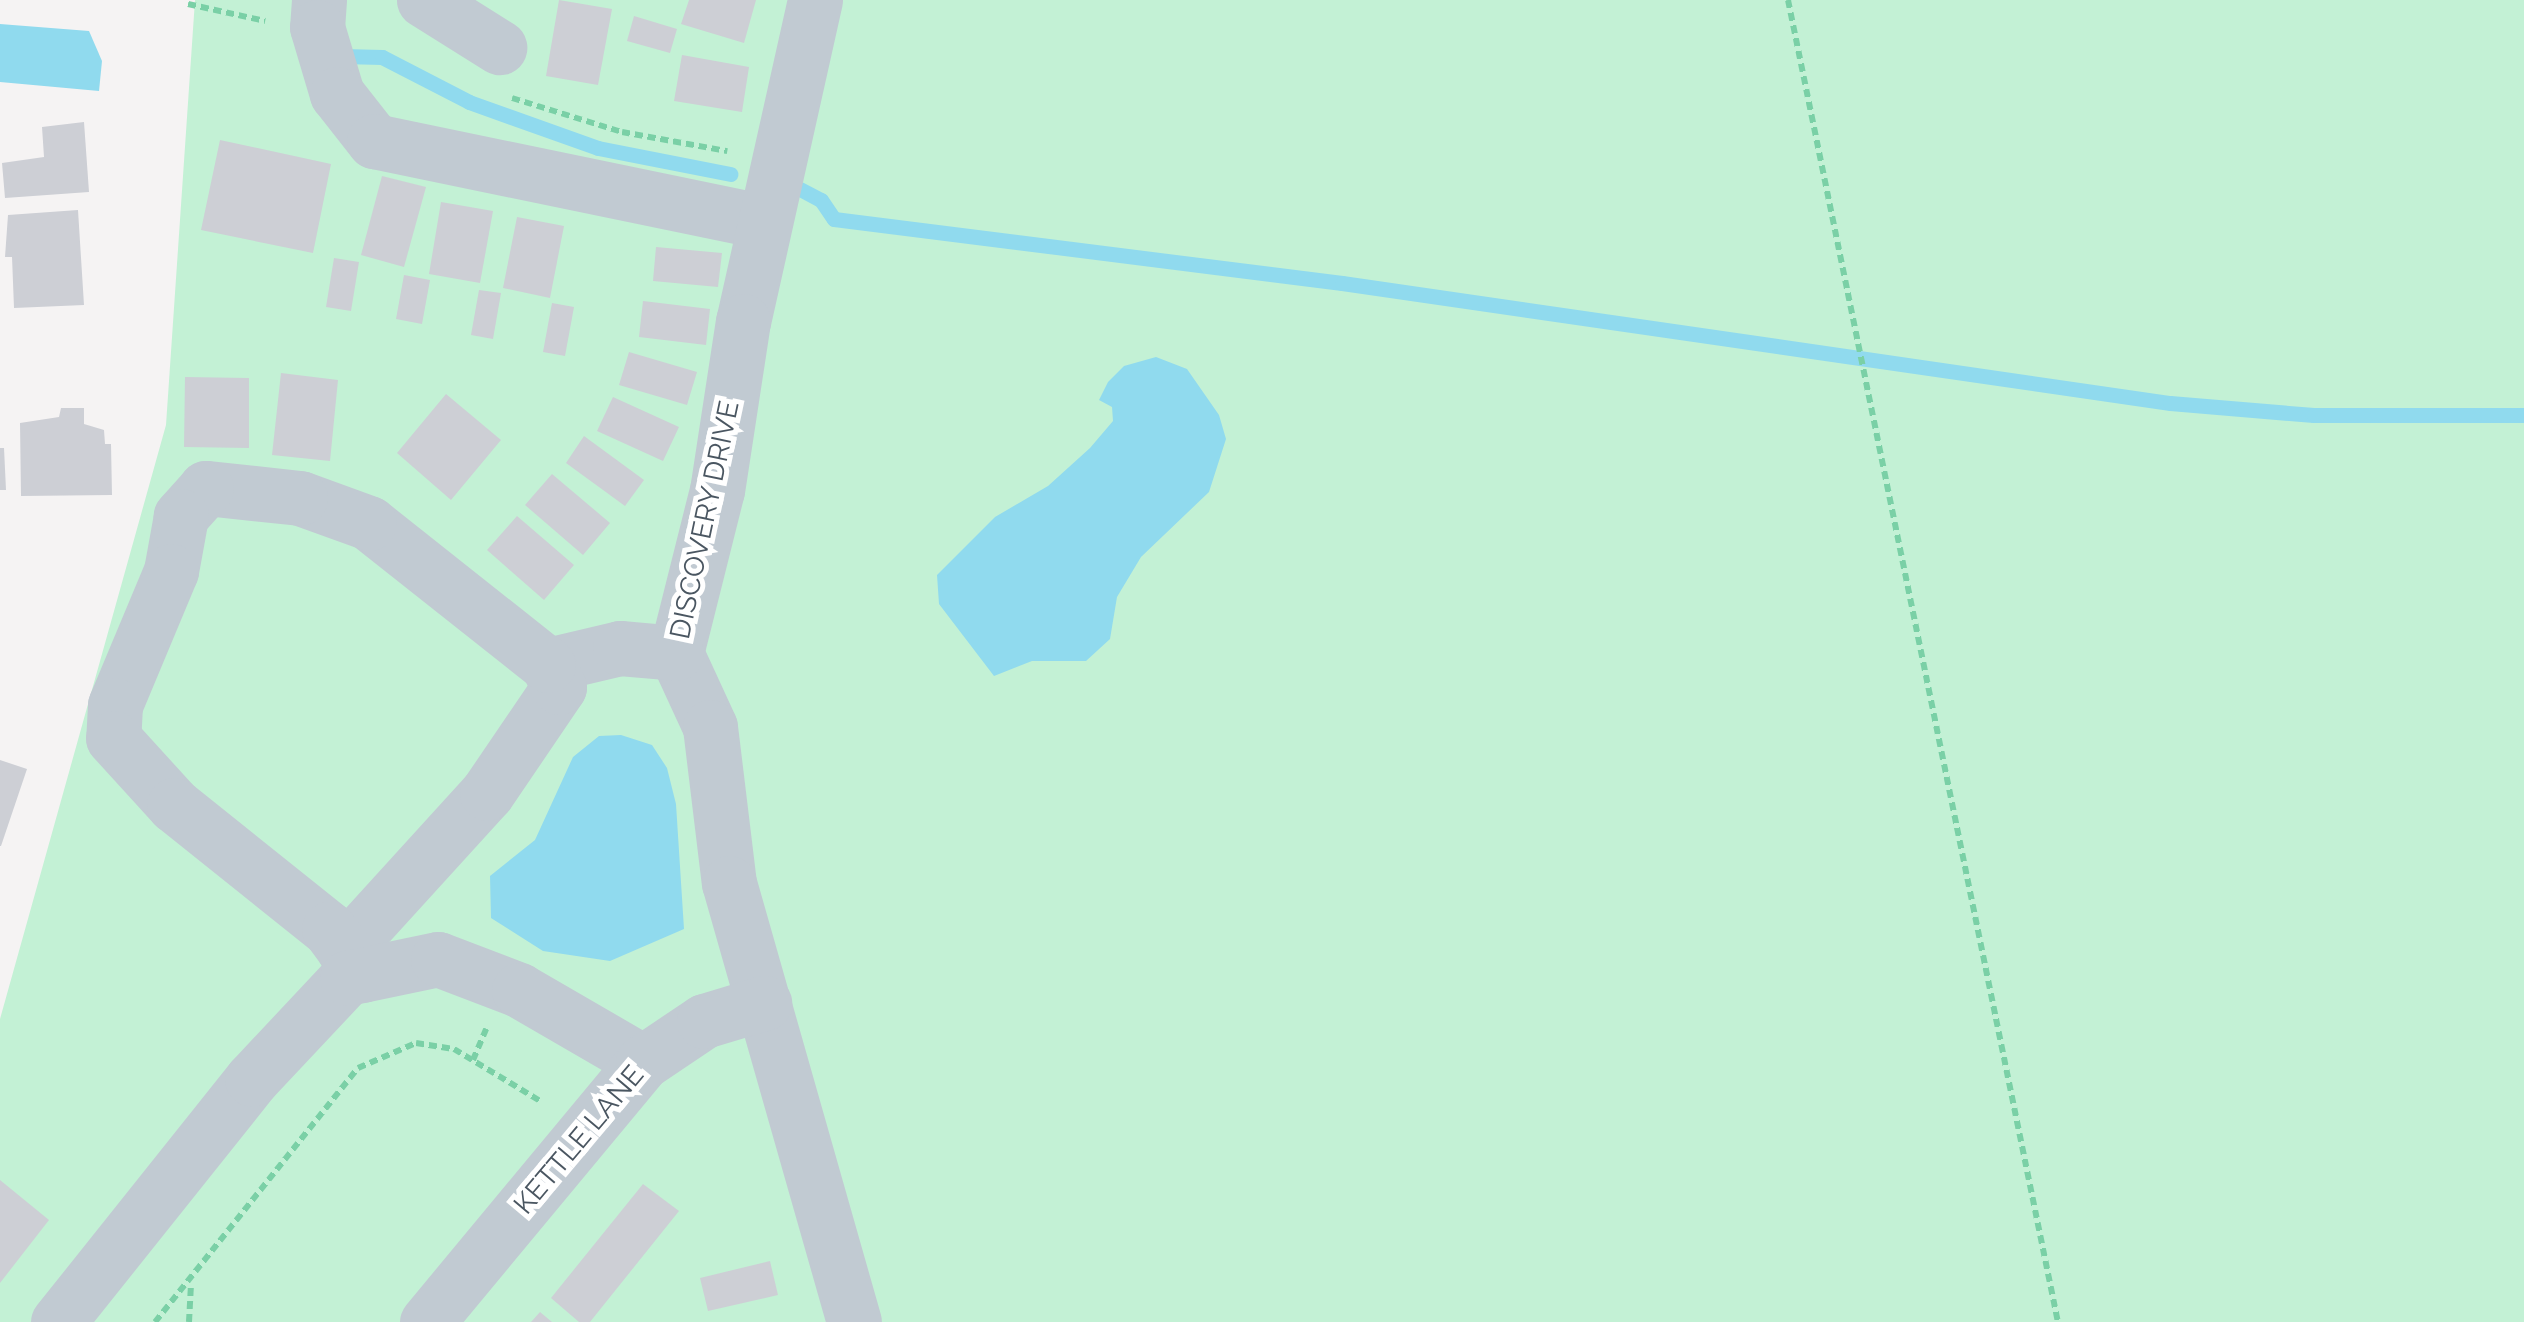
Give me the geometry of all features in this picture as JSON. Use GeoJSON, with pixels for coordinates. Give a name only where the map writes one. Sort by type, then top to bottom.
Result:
{"type":"FeatureCollection","features":[{"type":"Feature","properties":{"kind":"street"},"geometry":{"type":"LineString","coordinates":[[319,0],[317,27],[337,94],[374,140],[765,222]]}},
{"type":"Feature","properties":{"kind":"street"},"geometry":{"type":"LineString","coordinates":[[424,0],[499,47]]}},
{"type":"Feature","properties":{"kind":"street","name":"DISCOVERY DRIVE"},"geometry":{"type":"LineString","coordinates":[[815,0],[765,222],[717,490],[676,653],[710,727],[729,883],[854,1322]]}},
{"type":"Feature","properties":{"kind":"street"},"geometry":{"type":"LineString","coordinates":[[58,1322],[252,1079],[348,978],[354,962],[486,793],[560,687],[548,665],[369,522],[264,491],[206,488],[187,504],[170,571],[115,705],[113,738],[174,805],[329,929],[354,962]]}},
{"type":"Feature","properties":{"kind":"street"},"geometry":{"type":"LineString","coordinates":[[548,665],[620,648],[676,653]]}},
{"type":"Feature","properties":{"kind":"street"},"geometry":{"type":"LineString","coordinates":[[354,962],[438,959],[519,990],[643,1062]]}},
{"type":"Feature","properties":{"kind":"street","name":"KETTLE LANE"},"geometry":{"type":"LineString","coordinates":[[427,1322],[643,1062],[704,1021],[764,1003]]}},
{"type":"Feature","properties":{"kind":"path"},"geometry":{"type":"LineString","coordinates":[[1788,0],[2058,1322]]}},
{"type":"Feature","properties":{"kind":"path"},"geometry":{"type":"LineString","coordinates":[[156,1322],[358,1068],[416,1044],[454,1049],[586,1130]]}},
{"type":"Feature","properties":{"kind":"path"},"geometry":{"type":"LineString","coordinates":[[189,1322],[190,1282]]}},
{"type":"Feature","properties":{"kind":"green space"},"geometry":{"type":"Polygon","coordinates":[[[195,0],[2524,0],[2524,1322],[0,1322],[0,1019],[166,425],[195,0]]]}},
{"type":"Feature","properties":{"kind":"water"},"geometry":{"type":"Polygon","coordinates":[[[0,24],[89,31],[102,61],[99,91],[0,82],[0,24]]]}},
{"type":"Feature","properties":{"kind":"water"},"geometry":{"type":"Polygon","coordinates":[[[1156,357],[1187,369],[1219,415],[1226,439],[1209,492],[1141,557],[1117,597],[1110,639],[1086,661],[1032,661],[994,676],[939,604],[937,575],[995,517],[1048,486],[1090,448],[1113,421],[1112,407],[1099,400],[1108,382],[1124,366],[1156,357]]]}},
{"type":"Feature","properties":{"kind":"water"},"geometry":{"type":"Polygon","coordinates":[[[621,735],[652,745],[667,768],[676,804],[684,929],[610,961],[543,951],[491,918],[490,876],[535,840],[573,757],[599,736],[621,735]]]}},
{"type":"Feature","properties":{"kind":"building"},"geometry":{"type":"Polygon","coordinates":[[[559,0],[612,9],[598,85],[546,76],[559,0]]]}},
{"type":"Feature","properties":{"kind":"building"},"geometry":{"type":"Polygon","coordinates":[[[689,0],[756,0],[744,43],[681,24],[689,0]]]}},
{"type":"Feature","properties":{"kind":"building"},"geometry":{"type":"Polygon","coordinates":[[[634,16],[677,29],[670,53],[627,41],[634,16]]]}},
{"type":"Feature","properties":{"kind":"building"},"geometry":{"type":"Polygon","coordinates":[[[682,55],[749,67],[742,112],[674,101],[682,55]]]}},
{"type":"Feature","properties":{"kind":"building"},"geometry":{"type":"Polygon","coordinates":[[[84,122],[89,192],[5,198],[2,163],[44,157],[42,127],[84,122]]]}},
{"type":"Feature","properties":{"kind":"building"},"geometry":{"type":"Polygon","coordinates":[[[220,140],[331,164],[313,253],[201,230],[220,140]]]}},
{"type":"Feature","properties":{"kind":"building"},"geometry":{"type":"Polygon","coordinates":[[[382,176],[426,187],[404,267],[361,255],[382,176]]]}},
{"type":"Feature","properties":{"kind":"building"},"geometry":{"type":"Polygon","coordinates":[[[441,202],[493,211],[480,283],[429,274],[441,202]]]}},
{"type":"Feature","properties":{"kind":"building"},"geometry":{"type":"Polygon","coordinates":[[[78,210],[84,305],[14,308],[12,257],[5,257],[8,215],[78,210]]]}},
{"type":"Feature","properties":{"kind":"building"},"geometry":{"type":"Polygon","coordinates":[[[517,217],[564,226],[550,298],[503,288],[517,217]]]}},
{"type":"Feature","properties":{"kind":"building"},"geometry":{"type":"Polygon","coordinates":[[[656,247],[722,253],[718,287],[653,281],[656,247]]]}},
{"type":"Feature","properties":{"kind":"building"},"geometry":{"type":"Polygon","coordinates":[[[334,258],[359,262],[351,311],[326,307],[334,258]]]}},
{"type":"Feature","properties":{"kind":"building"},"geometry":{"type":"Polygon","coordinates":[[[404,275],[430,280],[422,324],[396,319],[404,275]]]}},
{"type":"Feature","properties":{"kind":"building"},"geometry":{"type":"Polygon","coordinates":[[[479,290],[501,293],[493,339],[471,335],[479,290]]]}},
{"type":"Feature","properties":{"kind":"building"},"geometry":{"type":"Polygon","coordinates":[[[643,301],[710,309],[706,345],[639,337],[643,301]]]}},
{"type":"Feature","properties":{"kind":"building"},"geometry":{"type":"Polygon","coordinates":[[[552,303],[574,307],[565,356],[543,352],[552,303]]]}},
{"type":"Feature","properties":{"kind":"building"},"geometry":{"type":"Polygon","coordinates":[[[629,352],[697,372],[687,405],[619,385],[629,352]]]}},
{"type":"Feature","properties":{"kind":"building"},"geometry":{"type":"Polygon","coordinates":[[[281,373],[338,380],[330,461],[272,455],[281,373]]]}},
{"type":"Feature","properties":{"kind":"building"},"geometry":{"type":"Polygon","coordinates":[[[185,377],[249,378],[249,448],[184,447],[185,377]]]}},
{"type":"Feature","properties":{"kind":"building"},"geometry":{"type":"Polygon","coordinates":[[[446,394],[501,440],[451,500],[397,453],[446,394]]]}},
{"type":"Feature","properties":{"kind":"building"},"geometry":{"type":"Polygon","coordinates":[[[613,397],[679,427],[663,461],[597,431],[613,397]]]}},
{"type":"Feature","properties":{"kind":"building"},"geometry":{"type":"Polygon","coordinates":[[[61,408],[84,408],[84,424],[104,430],[105,444],[111,444],[112,495],[21,496],[20,423],[59,417],[61,408]]]}},
{"type":"Feature","properties":{"kind":"building"},"geometry":{"type":"Polygon","coordinates":[[[584,436],[644,480],[625,506],[566,463],[584,436]]]}},
{"type":"Feature","properties":{"kind":"building"},"geometry":{"type":"Polygon","coordinates":[[[0,448],[4,448],[6,490],[0,490],[0,448]]]}},
{"type":"Feature","properties":{"kind":"building"},"geometry":{"type":"Polygon","coordinates":[[[552,474],[610,523],[583,555],[525,505],[552,474]]]}},
{"type":"Feature","properties":{"kind":"building"},"geometry":{"type":"Polygon","coordinates":[[[517,516],[574,565],[544,600],[487,550],[517,516]]]}},
{"type":"Feature","properties":{"kind":"building"},"geometry":{"type":"Polygon","coordinates":[[[0,760],[27,769],[1,846],[0,846],[0,760]]]}},
{"type":"Feature","properties":{"kind":"building"},"geometry":{"type":"Polygon","coordinates":[[[0,1180],[49,1220],[0,1283],[0,1180]]]}},
{"type":"Feature","properties":{"kind":"building"},"geometry":{"type":"Polygon","coordinates":[[[643,1184],[679,1211],[590,1322],[579,1322],[551,1298],[643,1184]]]}},
{"type":"Feature","properties":{"kind":"building"},"geometry":{"type":"Polygon","coordinates":[[[770,1261],[778,1295],[708,1311],[700,1278],[770,1261]]]}},
{"type":"Feature","properties":{"kind":"building"},"geometry":{"type":"Polygon","coordinates":[[[540,1312],[552,1322],[531,1322],[540,1312]]]}},
{"type":"Feature","properties":{"kind":"waterway"},"geometry":{"type":"LineString","coordinates":[[342,56],[382,57],[469,102],[598,148],[730,174]]}},
{"type":"Feature","properties":{"kind":"waterway"},"geometry":{"type":"LineString","coordinates":[[798,188],[821,200],[834,219],[1342,283],[2170,403],[2314,415],[2524,415]]}}]}
